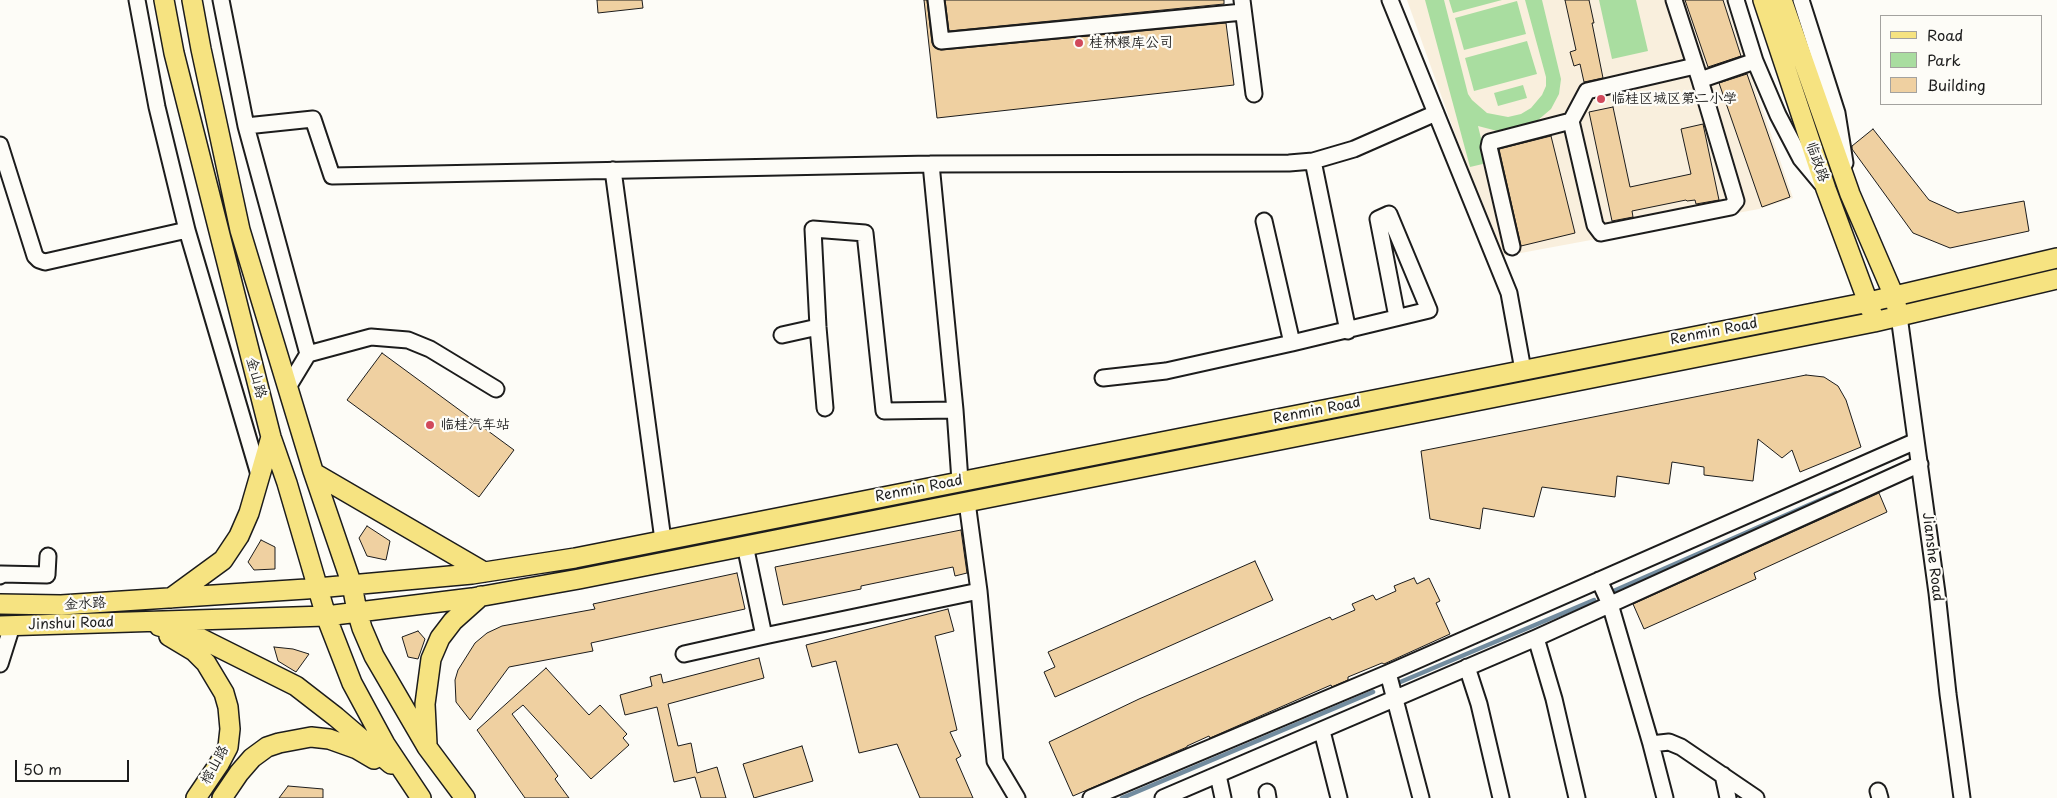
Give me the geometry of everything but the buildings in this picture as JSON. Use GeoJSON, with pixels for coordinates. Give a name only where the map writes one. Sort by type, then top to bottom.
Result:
{"type":"FeatureCollection","features":[{"type":"Feature","properties":{"kind":"main road","name":"金山路"},"geometry":{"type":"LineString","coordinates":[[164,0],[174,54],[271,437],[319,588],[326,616],[352,683],[385,744],[405,776]]}},
{"type":"Feature","properties":{"kind":"main road","name":"金山路"},"geometry":{"type":"LineString","coordinates":[[192,0],[240,230],[314,473],[352,585],[357,611],[374,656],[427,748],[465,798]]}},
{"type":"Feature","properties":{"kind":"main road","name":"临政路"},"geometry":{"type":"LineString","coordinates":[[1762,0],[1826,189],[1869,302],[1874,322]]}},
{"type":"Feature","properties":{"kind":"main road","name":"临政路"},"geometry":{"type":"LineString","coordinates":[[1782,0],[1850,194],[1894,296],[1899,316]]}},
{"type":"Feature","properties":{"kind":"main road","name":"Renmin Road"},"geometry":{"type":"LineString","coordinates":[[352,585],[484,572],[575,558],[1869,302],[2057,258]]}},
{"type":"Feature","properties":{"kind":"main road","name":"Renmin Road"},"geometry":{"type":"LineString","coordinates":[[357,611],[481,596],[579,578],[1874,322],[2057,279]]}},
{"type":"Feature","properties":{"kind":"main road"},"geometry":{"type":"LineString","coordinates":[[170,599],[223,560],[239,536],[250,513],[271,437]]}},
{"type":"Feature","properties":{"kind":"main road"},"geometry":{"type":"LineString","coordinates":[[314,473],[484,572]]}},
{"type":"Feature","properties":{"kind":"main road","name":"金水路"},"geometry":{"type":"LineString","coordinates":[[0,604],[61,605],[352,585]]}},
{"type":"Feature","properties":{"kind":"main road"},"geometry":{"type":"LineString","coordinates":[[427,748],[425,704],[431,659],[440,638],[453,621],[481,596]]}},
{"type":"Feature","properties":{"kind":"main road","name":"Jinshui Road"},"geometry":{"type":"LineString","coordinates":[[6,626],[326,616],[357,611]]}},
{"type":"Feature","properties":{"kind":"main road"},"geometry":{"type":"LineString","coordinates":[[141,621],[196,636],[296,686],[336,717],[405,776],[421,798]]}},
{"type":"Feature","properties":{"kind":"main road","name":"榕山路"},"geometry":{"type":"LineString","coordinates":[[141,621],[194,651],[206,663],[224,693],[228,706],[230,729],[228,747],[196,798]]}},
{"type":"Feature","properties":{"kind":"main road","name":"榕山路"},"geometry":{"type":"LineString","coordinates":[[222,798],[239,772],[252,758],[267,747],[302,738],[329,739],[357,749],[405,776]]}},
{"type":"Feature","properties":{"kind":"street"},"geometry":{"type":"LineString","coordinates":[[137,0],[157,107],[187,230],[260,478]]}},
{"type":"Feature","properties":{"kind":"street"},"geometry":{"type":"LineString","coordinates":[[220,0],[246,126],[308,354]]}},
{"type":"Feature","properties":{"kind":"street"},"geometry":{"type":"LineString","coordinates":[[936,0],[941,41],[1243,6],[1254,94]]}},
{"type":"Feature","properties":{"kind":"street"},"geometry":{"type":"LineString","coordinates":[[1390,0],[1509,292],[1523,370]]}},
{"type":"Feature","properties":{"kind":"street"},"geometry":{"type":"LineString","coordinates":[[1674,0],[1698,73],[1736,201],[1731,206],[1601,233],[1595,225],[1571,121],[1587,91],[1698,73],[1755,61]]}},
{"type":"Feature","properties":{"kind":"street"},"geometry":{"type":"LineString","coordinates":[[1736,0],[1755,61],[1778,115],[1801,159],[1826,189]]}},
{"type":"Feature","properties":{"kind":"street"},"geometry":{"type":"LineString","coordinates":[[1801,0],[1837,113],[1850,194]]}},
{"type":"Feature","properties":{"kind":"street"},"geometry":{"type":"LineString","coordinates":[[246,126],[313,118],[332,176],[931,164],[1289,163],[1313,161],[1354,149],[1436,113]]}},
{"type":"Feature","properties":{"kind":"street"},"geometry":{"type":"LineString","coordinates":[[1512,246],[1490,142],[1571,121]]}},
{"type":"Feature","properties":{"kind":"street"},"geometry":{"type":"LineString","coordinates":[[0,145],[35,256],[38,260],[45,262],[187,230]]}},
{"type":"Feature","properties":{"kind":"street"},"geometry":{"type":"LineString","coordinates":[[1313,161],[1348,331]]}},
{"type":"Feature","properties":{"kind":"street"},"geometry":{"type":"LineString","coordinates":[[931,164],[960,481]]}},
{"type":"Feature","properties":{"kind":"street"},"geometry":{"type":"LineString","coordinates":[[612,170],[663,540]]}},
{"type":"Feature","properties":{"kind":"street"},"geometry":{"type":"LineString","coordinates":[[1103,378],[1166,371],[1348,331],[1396,317],[1429,310],[1389,214],[1378,220],[1396,317]]}},
{"type":"Feature","properties":{"kind":"street"},"geometry":{"type":"LineString","coordinates":[[1264,221],[1292,343]]}},
{"type":"Feature","properties":{"kind":"street"},"geometry":{"type":"LineString","coordinates":[[825,408],[818,327],[813,229],[865,233],[884,411],[955,410]]}},
{"type":"Feature","properties":{"kind":"street","name":"Jianshe Road"},"geometry":{"type":"LineString","coordinates":[[1899,316],[1920,464],[1955,756],[1962,798]]}},
{"type":"Feature","properties":{"kind":"street"},"geometry":{"type":"LineString","coordinates":[[782,335],[818,327]]}},
{"type":"Feature","properties":{"kind":"street"},"geometry":{"type":"LineString","coordinates":[[288,387],[308,354],[371,337],[408,340],[430,349],[496,389]]}},
{"type":"Feature","properties":{"kind":"street"},"geometry":{"type":"LineString","coordinates":[[1091,798],[1388,673],[1916,441]]}},
{"type":"Feature","properties":{"kind":"street"},"geometry":{"type":"LineString","coordinates":[[1163,798],[1536,638],[1920,464]]}},
{"type":"Feature","properties":{"kind":"street"},"geometry":{"type":"LineString","coordinates":[[967,502],[979,591],[995,761],[1017,798]]}},
{"type":"Feature","properties":{"kind":"street"},"geometry":{"type":"LineString","coordinates":[[745,545],[764,636]]}},
{"type":"Feature","properties":{"kind":"street"},"geometry":{"type":"LineString","coordinates":[[0,576],[1,574],[47,575],[48,556]]}},
{"type":"Feature","properties":{"kind":"street"},"geometry":{"type":"LineString","coordinates":[[1599,580],[1610,604],[1665,798]]}},
{"type":"Feature","properties":{"kind":"street"},"geometry":{"type":"LineString","coordinates":[[684,654],[979,591]]}},
{"type":"Feature","properties":{"kind":"street"},"geometry":{"type":"LineString","coordinates":[[0,664],[6,626]]}},
{"type":"Feature","properties":{"kind":"street"},"geometry":{"type":"LineString","coordinates":[[1536,638],[1554,699],[1577,798]]}},
{"type":"Feature","properties":{"kind":"street"},"geometry":{"type":"LineString","coordinates":[[1467,667],[1479,704],[1501,798]]}},
{"type":"Feature","properties":{"kind":"street"},"geometry":{"type":"LineString","coordinates":[[1388,673],[1421,798]]}},
{"type":"Feature","properties":{"kind":"street"},"geometry":{"type":"LineString","coordinates":[[1322,731],[1339,798]]}},
{"type":"Feature","properties":{"kind":"street"},"geometry":{"type":"LineString","coordinates":[[1651,744],[1669,742],[1675,744],[1756,798]]}},
{"type":"Feature","properties":{"kind":"street"},"geometry":{"type":"LineString","coordinates":[[1218,775],[1223,798]]}},
{"type":"Feature","properties":{"kind":"street"},"geometry":{"type":"LineString","coordinates":[[1723,775],[1728,798]]}},
{"type":"Feature","properties":{"kind":"shaded area","name":"临桂区城区第二小学"},"geometry":{"type":"Polygon","coordinates":[[[1407,0],[1725,0],[1793,198],[1759,209],[1499,257],[1407,0]]]}},
{"type":"Feature","properties":{"kind":"green space"},"geometry":{"type":"Polygon","coordinates":[[[1425,0],[1444,0],[1468,94],[1472,100],[1487,113],[1508,117],[1521,114],[1531,108],[1542,95],[1546,86],[1546,77],[1525,0],[1542,0],[1561,79],[1559,94],[1551,109],[1531,126],[1505,133],[1478,126],[1487,163],[1470,167],[1425,0]]]}},
{"type":"Feature","properties":{"kind":"green space"},"geometry":{"type":"Polygon","coordinates":[[[1449,0],[1502,0],[1453,13],[1449,0]]]}},
{"type":"Feature","properties":{"kind":"green space"},"geometry":{"type":"Polygon","coordinates":[[[1599,0],[1636,0],[1648,51],[1612,59],[1599,0]]]}},
{"type":"Feature","properties":{"kind":"green space"},"geometry":{"type":"Polygon","coordinates":[[[1517,1],[1526,34],[1464,50],[1455,18],[1517,1]]]}},
{"type":"Feature","properties":{"kind":"green space"},"geometry":{"type":"Polygon","coordinates":[[[1527,41],[1537,74],[1474,91],[1465,58],[1527,41]]]}},
{"type":"Feature","properties":{"kind":"green space"},"geometry":{"type":"Polygon","coordinates":[[[1523,85],[1527,98],[1498,106],[1494,93],[1523,85]]]}},
{"type":"Feature","properties":{"kind":"waterway"},"geometry":{"type":"LineString","coordinates":[[1609,593],[1836,493]]}},
{"type":"Feature","properties":{"kind":"waterway"},"geometry":{"type":"LineString","coordinates":[[1398,683],[1594,600]]}},
{"type":"Feature","properties":{"kind":"waterway"},"geometry":{"type":"LineString","coordinates":[[1122,798],[1373,692]]}},
{"type":"Feature","properties":{"kind":"place","name":"桂林粮库公司"},"geometry":{"type":"Point","coordinates":[1079,43]}},
{"type":"Feature","properties":{"kind":"place","name":"临桂区城区第二小学"},"geometry":{"type":"Point","coordinates":[1601,99]}},
{"type":"Feature","properties":{"kind":"place","name":"临桂汽车站"},"geometry":{"type":"Point","coordinates":[430,425]}}]}
